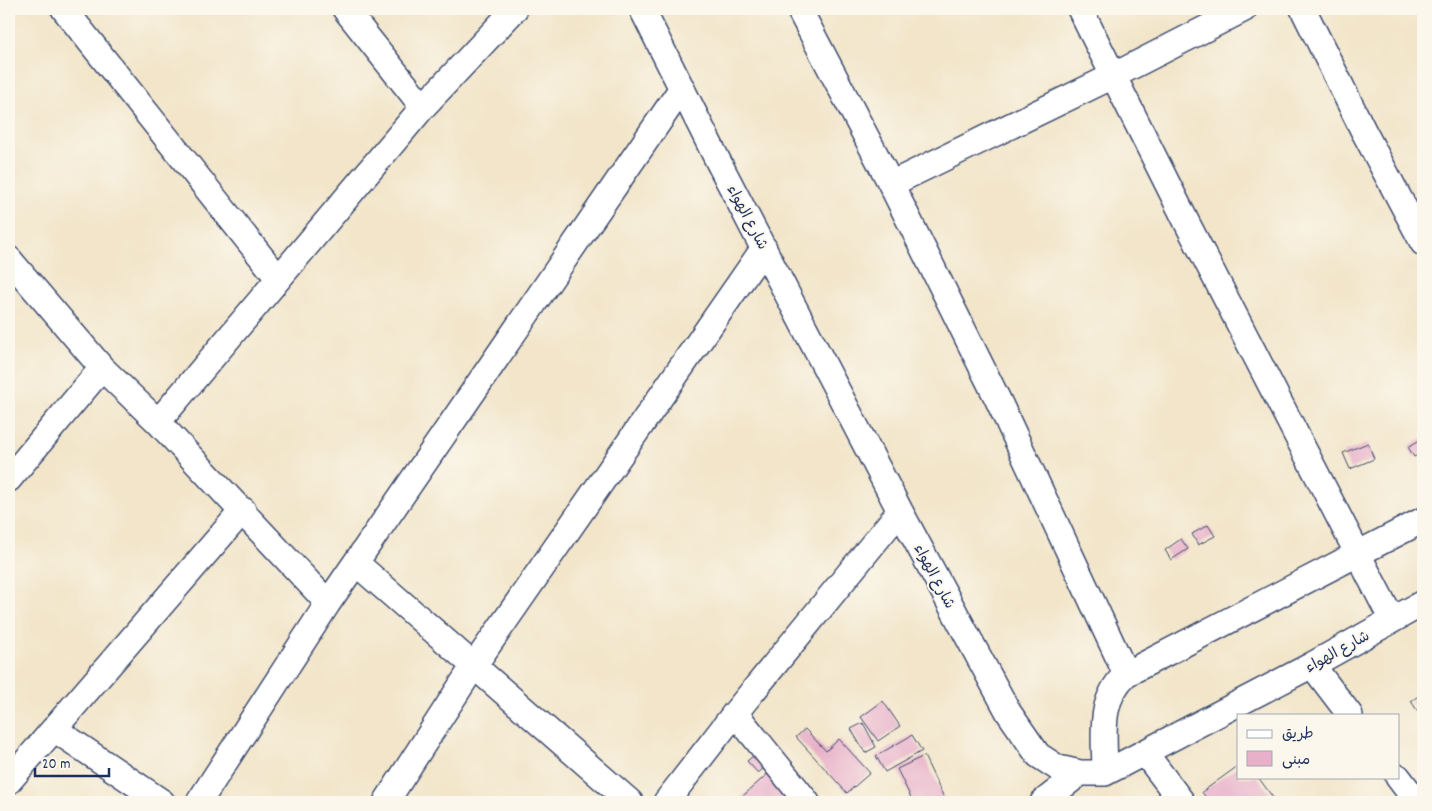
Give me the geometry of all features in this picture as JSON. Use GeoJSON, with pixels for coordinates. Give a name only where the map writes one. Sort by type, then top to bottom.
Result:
{"type":"FeatureCollection","features":[{"type":"Feature","properties":{"kind":"street"},"geometry":{"type":"LineString","coordinates":[[64,9],[278,278]]}},
{"type":"Feature","properties":{"kind":"street"},"geometry":{"type":"LineString","coordinates":[[345,9],[423,107]]}},
{"type":"Feature","properties":{"kind":"street"},"geometry":{"type":"LineString","coordinates":[[158,422],[423,107],[515,9]]}},
{"type":"Feature","properties":{"kind":"street","name":"شارع الهواء"},"geometry":{"type":"LineString","coordinates":[[642,9],[900,511],[1022,734],[1038,755],[1058,768],[1080,773],[1105,773],[1312,665],[1423,602]]}},
{"type":"Feature","properties":{"kind":"street"},"geometry":{"type":"LineString","coordinates":[[799,9],[891,184],[998,400],[1126,674]]}},
{"type":"Feature","properties":{"kind":"street"},"geometry":{"type":"LineString","coordinates":[[1080,9],[1188,226],[1392,620]]}},
{"type":"Feature","properties":{"kind":"street"},"geometry":{"type":"LineString","coordinates":[[891,184],[1113,76],[1244,9]]}},
{"type":"Feature","properties":{"kind":"street"},"geometry":{"type":"LineString","coordinates":[[1303,9],[1363,130],[1423,243]]}},
{"type":"Feature","properties":{"kind":"street"},"geometry":{"type":"LineString","coordinates":[[199,802],[328,603],[682,88]]}},
{"type":"Feature","properties":{"kind":"street"},"geometry":{"type":"LineString","coordinates":[[386,802],[473,667],[764,248]]}},
{"type":"Feature","properties":{"kind":"street"},"geometry":{"type":"LineString","coordinates":[[9,259],[102,368],[158,422],[243,510],[328,603]]}},
{"type":"Feature","properties":{"kind":"street"},"geometry":{"type":"LineString","coordinates":[[9,479],[102,368]]}},
{"type":"Feature","properties":{"kind":"street"},"geometry":{"type":"LineString","coordinates":[[9,781],[243,510]]}},
{"type":"Feature","properties":{"kind":"street"},"geometry":{"type":"LineString","coordinates":[[666,802],[735,713],[900,511]]}},
{"type":"Feature","properties":{"kind":"street"},"geometry":{"type":"LineString","coordinates":[[1105,773],[1105,708],[1108,696],[1126,674],[1423,520]]}},
{"type":"Feature","properties":{"kind":"street"},"geometry":{"type":"LineString","coordinates":[[356,563],[630,802]]}},
{"type":"Feature","properties":{"kind":"street"},"geometry":{"type":"LineString","coordinates":[[1312,665],[1349,714]]}},
{"type":"Feature","properties":{"kind":"street"},"geometry":{"type":"LineString","coordinates":[[735,713],[807,802]]}},
{"type":"Feature","properties":{"kind":"street"},"geometry":{"type":"LineString","coordinates":[[54,729],[162,802]]}},
{"type":"Feature","properties":{"kind":"street"},"geometry":{"type":"LineString","coordinates":[[1145,753],[1182,802]]}},
{"type":"Feature","properties":{"kind":"street"},"geometry":{"type":"LineString","coordinates":[[1043,802],[1080,773]]}},
{"type":"Feature","properties":{"kind":"street"},"geometry":{"type":"LineString","coordinates":[[1399,778],[1417,802]]}},
{"type":"Feature","properties":{"kind":"building"},"geometry":{"type":"Polygon","coordinates":[[[1423,438],[1423,452],[1414,457],[1408,447],[1423,438]]]}},
{"type":"Feature","properties":{"kind":"building"},"geometry":{"type":"Polygon","coordinates":[[[1368,443],[1374,459],[1350,469],[1343,453],[1368,443]]]}},
{"type":"Feature","properties":{"kind":"building"},"geometry":{"type":"Polygon","coordinates":[[[1208,525],[1215,536],[1198,545],[1192,534],[1208,525]]]}},
{"type":"Feature","properties":{"kind":"building"},"geometry":{"type":"Polygon","coordinates":[[[1181,539],[1188,549],[1171,560],[1165,550],[1181,539]]]}},
{"type":"Feature","properties":{"kind":"building"},"geometry":{"type":"Polygon","coordinates":[[[1423,693],[1423,713],[1420,715],[1411,701],[1423,693]]]}},
{"type":"Feature","properties":{"kind":"building"},"geometry":{"type":"Polygon","coordinates":[[[883,701],[900,726],[878,741],[861,717],[883,701]]]}},
{"type":"Feature","properties":{"kind":"building"},"geometry":{"type":"Polygon","coordinates":[[[863,723],[876,747],[865,753],[851,729],[863,723]]]}},
{"type":"Feature","properties":{"kind":"building"},"geometry":{"type":"Polygon","coordinates":[[[805,729],[826,751],[839,739],[870,773],[847,793],[796,737],[805,729]]]}},
{"type":"Feature","properties":{"kind":"building"},"geometry":{"type":"Polygon","coordinates":[[[912,735],[922,751],[885,772],[876,756],[912,735]]]}},
{"type":"Feature","properties":{"kind":"building"},"geometry":{"type":"Polygon","coordinates":[[[759,751],[769,764],[758,773],[747,761],[759,751]]]}},
{"type":"Feature","properties":{"kind":"building"},"geometry":{"type":"Polygon","coordinates":[[[924,756],[946,802],[913,802],[897,769],[924,756]]]}},
{"type":"Feature","properties":{"kind":"building"},"geometry":{"type":"Polygon","coordinates":[[[1237,767],[1237,778],[1259,778],[1274,799],[1270,802],[1209,802],[1202,792],[1237,767]]]}},
{"type":"Feature","properties":{"kind":"building"},"geometry":{"type":"Polygon","coordinates":[[[771,771],[800,802],[736,802],[771,771]]]}}]}
